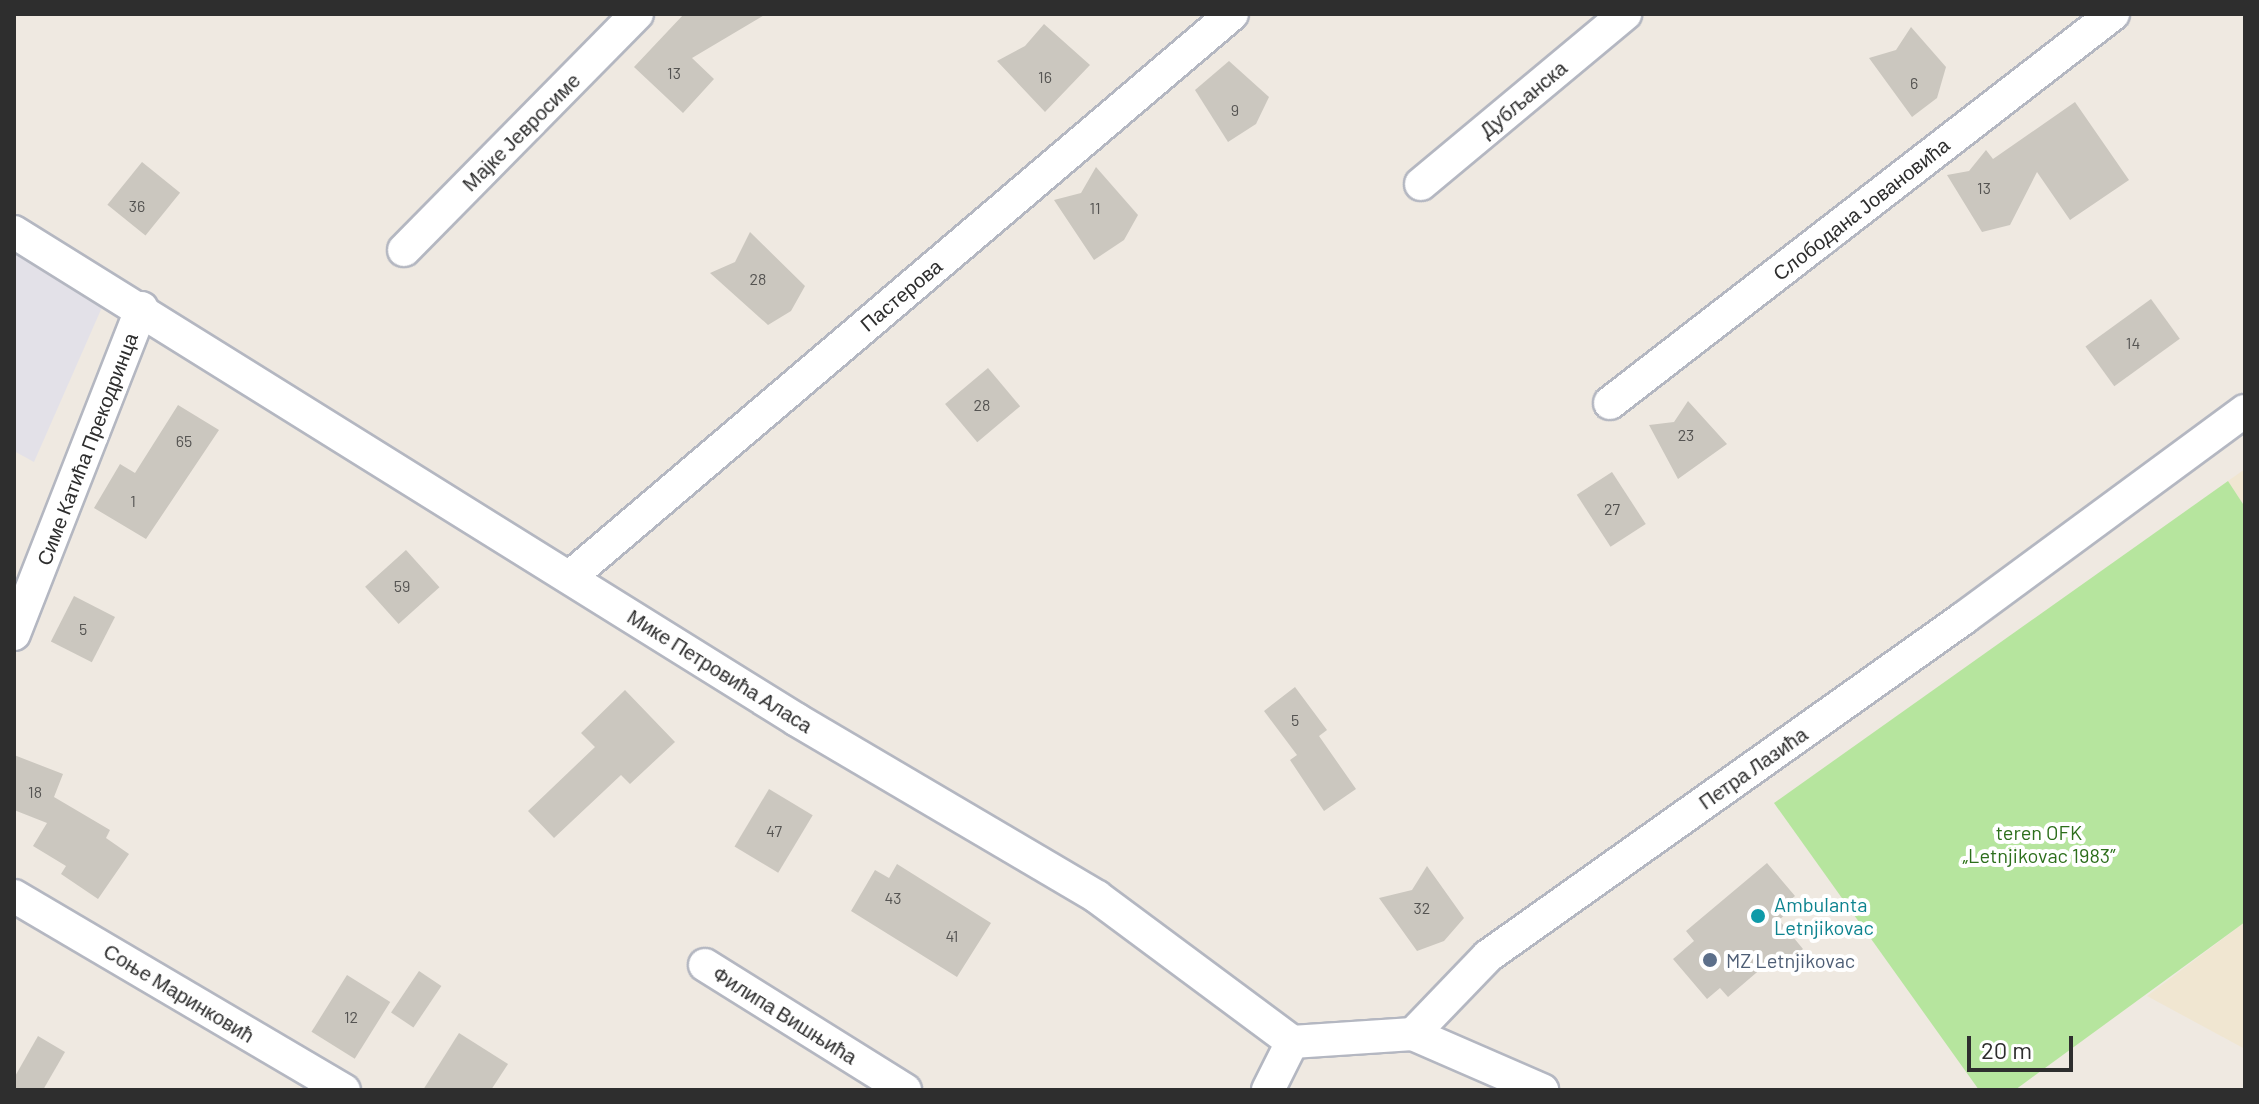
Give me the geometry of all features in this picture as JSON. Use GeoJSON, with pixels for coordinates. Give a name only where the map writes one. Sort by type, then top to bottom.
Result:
{"type":"FeatureCollection","features":[{"type":"Feature","properties":{"kind":"street","name":"Мајке Јевросиме"},"geometry":{"type":"LineString","coordinates":[[404,250],[637,14]]}},
{"type":"Feature","properties":{"kind":"street","name":"Пастерова"},"geometry":{"type":"LineString","coordinates":[[570,577],[1232,14]]}},
{"type":"Feature","properties":{"kind":"street","name":"Дубљанска"},"geometry":{"type":"LineString","coordinates":[[1421,184],[1625,14]]}},
{"type":"Feature","properties":{"kind":"street","name":"Слободана Јовановића"},"geometry":{"type":"LineString","coordinates":[[1610,403],[2113,14]]}},
{"type":"Feature","properties":{"kind":"street","name":"Мике Петровића Аласа"},"geometry":{"type":"LineString","coordinates":[[14,232],[142,308],[797,720],[1097,897],[1292,1042]]}},
{"type":"Feature","properties":{"kind":"street","name":"Симе Катића Прекодринца"},"geometry":{"type":"LineString","coordinates":[[14,634],[142,308]]}},
{"type":"Feature","properties":{"kind":"street","name":"Петра Лазића"},"geometry":{"type":"LineString","coordinates":[[1413,1034],[1488,956],[1964,618],[2245,411]]}},
{"type":"Feature","properties":{"kind":"street","name":"Соње Маринковић"},"geometry":{"type":"LineString","coordinates":[[14,896],[344,1090]]}},
{"type":"Feature","properties":{"kind":"street","name":"Филипа Вишњића"},"geometry":{"type":"LineString","coordinates":[[705,965],[905,1090]]}},
{"type":"Feature","properties":{"kind":"street"},"geometry":{"type":"LineString","coordinates":[[1268,1090],[1292,1042],[1413,1034],[1542,1090]]}},
{"type":"Feature","properties":{"kind":"shaded area"},"geometry":{"type":"Polygon","coordinates":[[[14,252],[103,305],[34,462],[14,451],[14,252]]]}},
{"type":"Feature","properties":{"kind":"shaded area"},"geometry":{"type":"Polygon","coordinates":[[[2245,469],[2245,507],[2228,481],[2245,469]]]}},
{"type":"Feature","properties":{"kind":"shaded area"},"geometry":{"type":"Polygon","coordinates":[[[2245,922],[2245,1049],[2147,996],[2245,922]]]}},
{"type":"Feature","properties":{"kind":"green space","name":"teren OFK „Letnjikovac 1983”"},"geometry":{"type":"Polygon","coordinates":[[[2228,481],[2245,507],[2245,922],[2015,1090],[1979,1090],[1774,803],[2228,481]]]}},
{"type":"Feature","properties":{"kind":"building"},"geometry":{"type":"Polygon","coordinates":[[[684,14],[766,14],[692,58],[714,79],[683,113],[634,67],[684,14]]]}},
{"type":"Feature","properties":{"kind":"building"},"geometry":{"type":"Polygon","coordinates":[[[1044,24],[1090,65],[1045,112],[997,61],[1025,46],[1044,24]]]}},
{"type":"Feature","properties":{"kind":"building"},"geometry":{"type":"Polygon","coordinates":[[[1911,27],[1946,67],[1937,98],[1912,117],[1869,58],[1896,50],[1911,27]]]}},
{"type":"Feature","properties":{"kind":"building"},"geometry":{"type":"Polygon","coordinates":[[[1229,61],[1269,97],[1256,124],[1228,142],[1195,90],[1229,61]]]}},
{"type":"Feature","properties":{"kind":"building"},"geometry":{"type":"Polygon","coordinates":[[[2075,102],[2129,180],[2070,220],[2037,172],[2010,225],[1982,232],[1947,175],[1969,171],[1986,150],[1993,159],[2075,102]]]}},
{"type":"Feature","properties":{"kind":"building"},"geometry":{"type":"Polygon","coordinates":[[[142,162],[180,193],[145,236],[107,205],[142,162]]]}},
{"type":"Feature","properties":{"kind":"building"},"geometry":{"type":"Polygon","coordinates":[[[1096,167],[1138,215],[1124,240],[1094,260],[1054,200],[1081,193],[1096,167]]]}},
{"type":"Feature","properties":{"kind":"building"},"geometry":{"type":"Polygon","coordinates":[[[750,232],[805,286],[791,311],[768,325],[710,273],[735,262],[750,232]]]}},
{"type":"Feature","properties":{"kind":"building"},"geometry":{"type":"Polygon","coordinates":[[[2151,299],[2180,339],[2114,386],[2085,347],[2151,299]]]}},
{"type":"Feature","properties":{"kind":"building"},"geometry":{"type":"Polygon","coordinates":[[[988,368],[1020,406],[977,442],[945,404],[988,368]]]}},
{"type":"Feature","properties":{"kind":"building"},"geometry":{"type":"Polygon","coordinates":[[[1688,401],[1727,444],[1678,479],[1649,425],[1674,422],[1688,401]]]}},
{"type":"Feature","properties":{"kind":"building"},"geometry":{"type":"Polygon","coordinates":[[[178,405],[219,430],[146,539],[94,508],[120,464],[135,473],[178,405]]]}},
{"type":"Feature","properties":{"kind":"building"},"geometry":{"type":"Polygon","coordinates":[[[1612,472],[1646,524],[1611,547],[1577,495],[1612,472]]]}},
{"type":"Feature","properties":{"kind":"building"},"geometry":{"type":"Polygon","coordinates":[[[406,550],[439,587],[399,624],[365,587],[406,550]]]}},
{"type":"Feature","properties":{"kind":"building"},"geometry":{"type":"Polygon","coordinates":[[[74,596],[115,617],[92,662],[51,641],[74,596]]]}},
{"type":"Feature","properties":{"kind":"building"},"geometry":{"type":"Polygon","coordinates":[[[1295,687],[1327,730],[1319,736],[1356,789],[1324,811],[1290,760],[1297,755],[1264,711],[1295,687]]]}},
{"type":"Feature","properties":{"kind":"building"},"geometry":{"type":"Polygon","coordinates":[[[625,690],[675,742],[630,784],[621,775],[554,838],[528,811],[595,747],[581,733],[625,690]]]}},
{"type":"Feature","properties":{"kind":"building"},"geometry":{"type":"Polygon","coordinates":[[[14,755],[63,774],[54,797],[110,830],[106,838],[129,854],[98,899],[61,874],[66,866],[33,846],[47,823],[14,810],[14,755]]]}},
{"type":"Feature","properties":{"kind":"building"},"geometry":{"type":"Polygon","coordinates":[[[769,789],[813,815],[778,873],[734,846],[769,789]]]}},
{"type":"Feature","properties":{"kind":"building"},"geometry":{"type":"Polygon","coordinates":[[[1767,863],[1795,896],[1784,905],[1789,911],[1779,920],[1803,949],[1778,970],[1770,961],[1728,997],[1720,988],[1707,999],[1673,959],[1694,941],[1686,931],[1767,863]]]}},
{"type":"Feature","properties":{"kind":"building"},"geometry":{"type":"Polygon","coordinates":[[[897,864],[991,923],[957,977],[851,911],[875,870],[889,878],[897,864]]]}},
{"type":"Feature","properties":{"kind":"building"},"geometry":{"type":"Polygon","coordinates":[[[1427,866],[1464,918],[1444,941],[1417,951],[1379,898],[1412,890],[1427,866]]]}},
{"type":"Feature","properties":{"kind":"building"},"geometry":{"type":"Polygon","coordinates":[[[419,971],[441,986],[413,1028],[391,1012],[419,971]]]}},
{"type":"Feature","properties":{"kind":"building"},"geometry":{"type":"Polygon","coordinates":[[[347,975],[390,1002],[355,1059],[311,1032],[347,975]]]}},
{"type":"Feature","properties":{"kind":"building"},"geometry":{"type":"Polygon","coordinates":[[[459,1033],[508,1064],[491,1090],[423,1090],[459,1033]]]}},
{"type":"Feature","properties":{"kind":"building"},"geometry":{"type":"Polygon","coordinates":[[[38,1036],[65,1052],[43,1090],[14,1090],[14,1078],[38,1036]]]}},
{"type":"Feature","properties":{"kind":"place","name":"Ambulanta Letnjikovac"},"geometry":{"type":"Point","coordinates":[1758,916]}},
{"type":"Feature","properties":{"kind":"place","name":"MZ Letnjikovac"},"geometry":{"type":"Point","coordinates":[1710,960]}}]}
